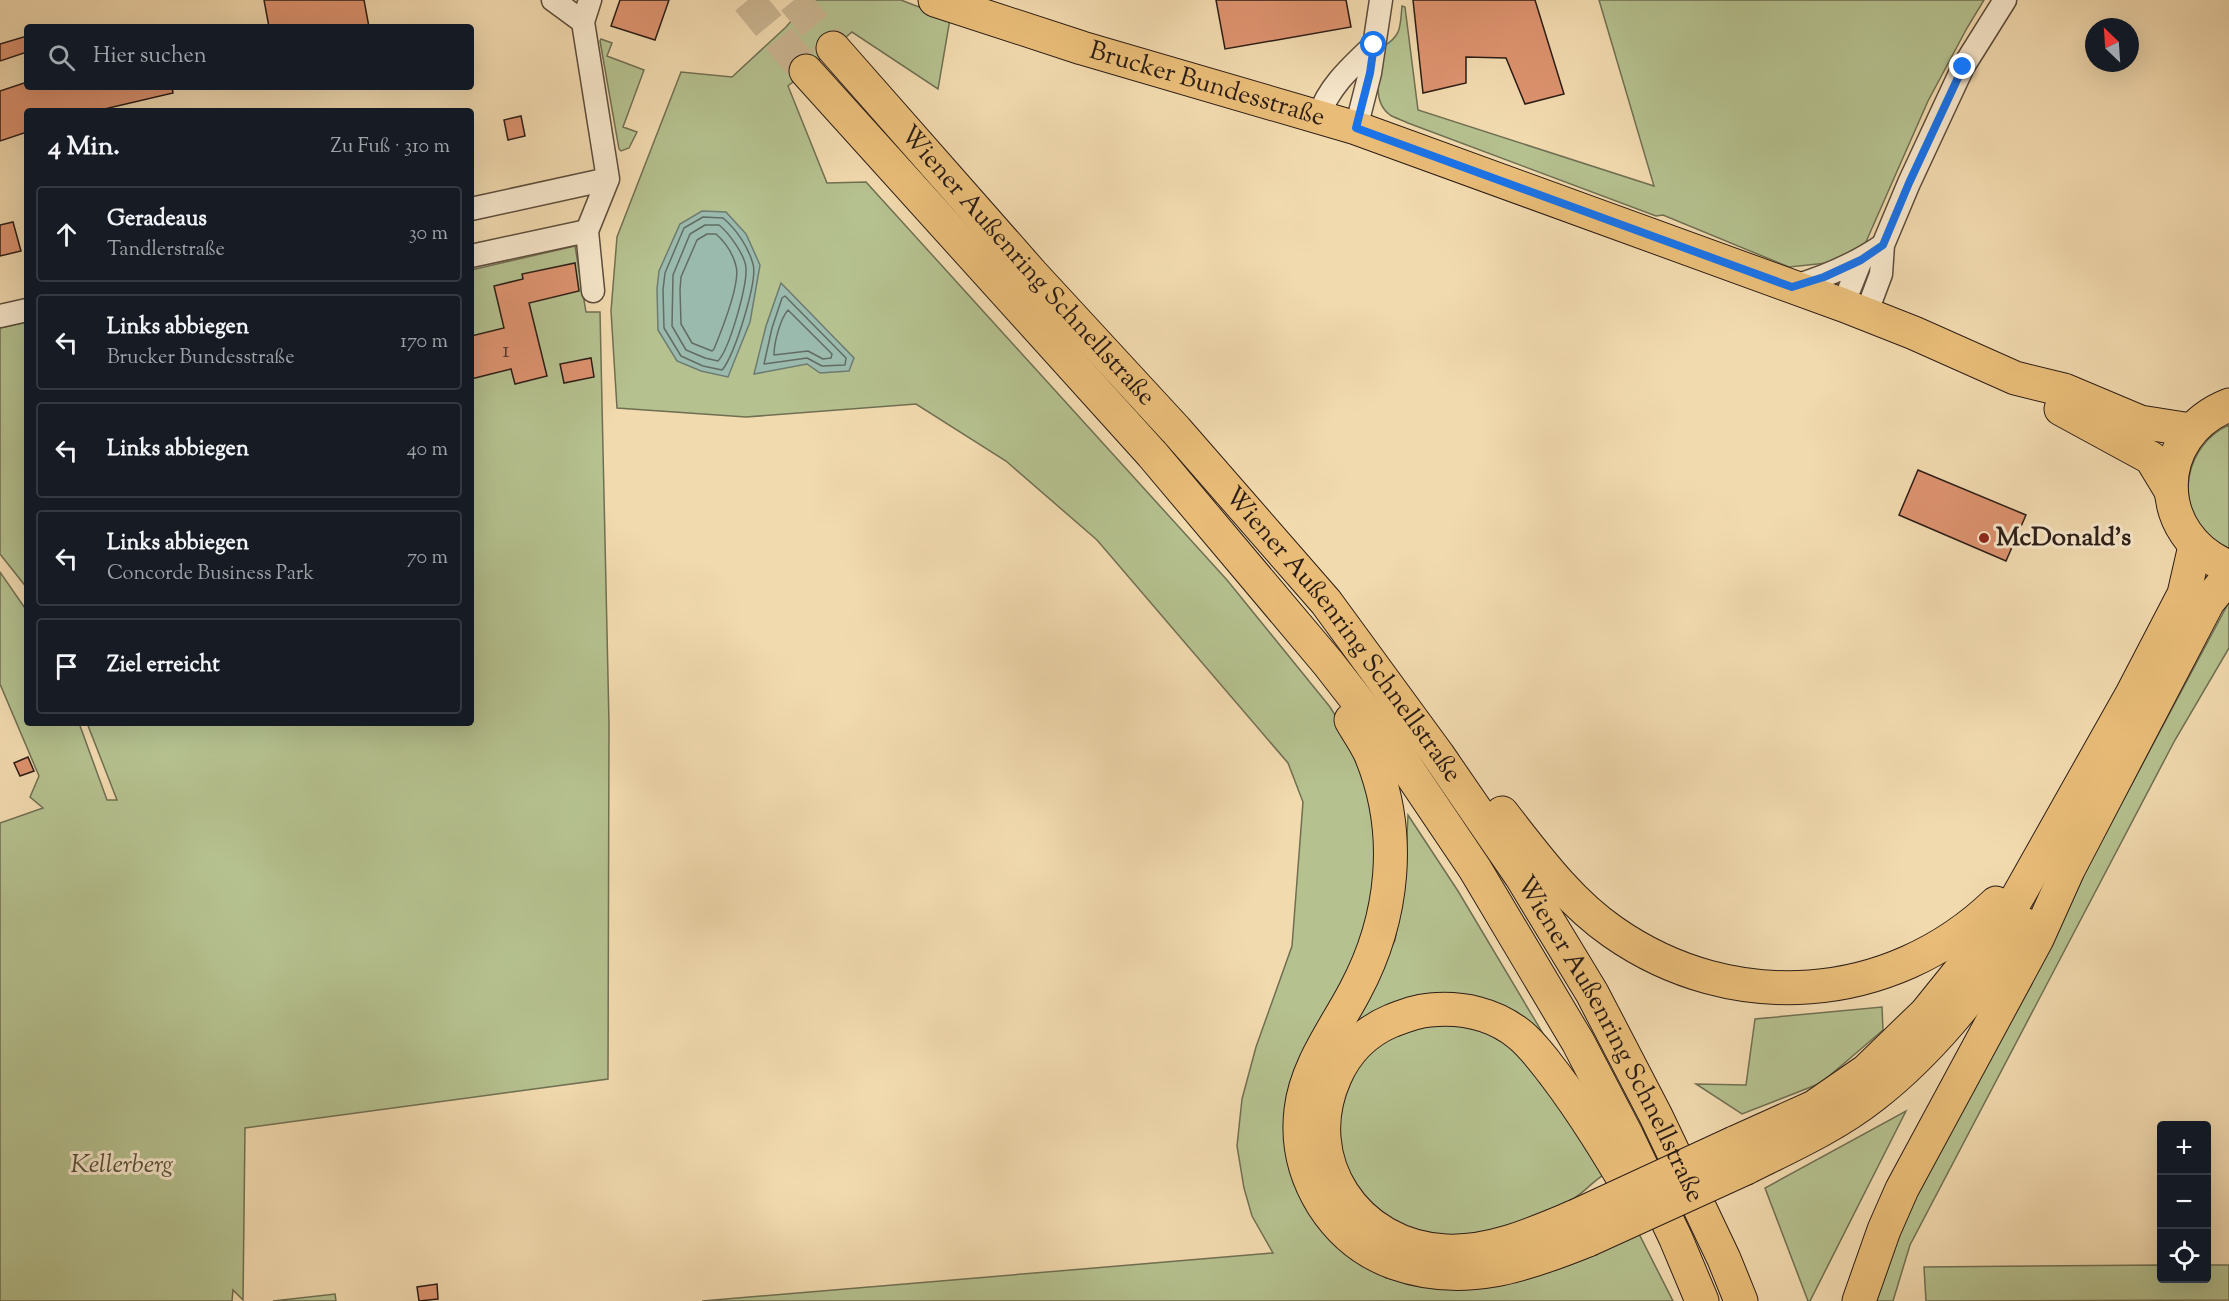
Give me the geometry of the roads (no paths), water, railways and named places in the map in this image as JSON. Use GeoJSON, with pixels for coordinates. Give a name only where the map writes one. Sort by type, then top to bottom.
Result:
{"type":"FeatureCollection","features":[{"type":"Feature","properties":{"kind":"main road","name":"Brucker Bundesstraße"},"geometry":{"type":"LineString","coordinates":[[935,0],[1082,48],[1356,128],[1855,310],[2015,378],[2064,390],[2140,422],[2191,430]]}},
{"type":"Feature","properties":{"kind":"main road","name":"Wiener Außenring Schnellstraße"},"geometry":{"type":"LineString","coordinates":[[833,48],[1032,274],[1176,430],[1326,603],[1438,755],[1521,876],[1592,993],[1661,1126],[1724,1259],[1741,1301]]}},
{"type":"Feature","properties":{"kind":"main road","name":"Wiener Außenring Schnellstraße"},"geometry":{"type":"LineString","coordinates":[[806,71],[1152,454],[1328,663],[1388,740],[1475,869],[1527,953],[1589,1063],[1676,1239],[1702,1301]]}},
{"type":"Feature","properties":{"kind":"main road","name":"Brucker Bundesstraße"},"geometry":{"type":"LineString","coordinates":[[2015,378],[2052,404],[2151,458],[2171,491]]}},
{"type":"Feature","properties":{"kind":"main road"},"geometry":{"type":"LineString","coordinates":[[2229,405],[2208,416],[2191,430],[2179,449],[2172,470],[2171,491],[2174,511],[2182,530],[2194,546],[2214,561],[2229,567]]}},
{"type":"Feature","properties":{"kind":"main road"},"geometry":{"type":"LineString","coordinates":[[1859,1301],[1884,1230],[1902,1189],[2037,939],[2053,866],[2132,694],[2184,594],[2194,546]]}},
{"type":"Feature","properties":{"kind":"main road"},"geometry":{"type":"LineString","coordinates":[[1328,663],[1339,701],[1370,753],[1380,779],[1386,802],[1390,837],[1390,869],[1382,927],[1371,958],[1321,1052],[1305,1088],[1301,1109],[1301,1142],[1308,1177],[1317,1195],[1343,1231],[1360,1246],[1379,1257],[1424,1272],[1469,1274],[1521,1264],[1582,1228],[1740,1156],[1808,1137],[1844,1117],[1899,1074],[1930,1043],[1979,987],[2208,602],[2229,576]]}},
{"type":"Feature","properties":{"kind":"main road"},"geometry":{"type":"LineString","coordinates":[[1438,755],[1473,776],[1566,890],[1612,932],[1673,965],[1718,980],[1746,986],[1781,988],[1842,984],[1908,963],[1936,950],[1960,934],[2053,866]]}},
{"type":"Feature","properties":{"kind":"main road"},"geometry":{"type":"LineString","coordinates":[[1582,1228],[1474,1250],[1446,1251],[1422,1248],[1380,1230],[1362,1217],[1338,1187],[1329,1168],[1323,1130],[1329,1089],[1351,1050],[1367,1034],[1422,1010],[1444,1009],[1486,1016],[1519,1034],[1535,1049],[1587,1121],[1642,1210],[1676,1239]]}},
{"type":"Feature","properties":{"kind":"street"},"geometry":{"type":"LineString","coordinates":[[553,0],[583,22]]}},
{"type":"Feature","properties":{"kind":"street"},"geometry":{"type":"LineString","coordinates":[[590,0],[583,22],[608,179],[586,231],[592,291]]}},
{"type":"Feature","properties":{"kind":"street"},"geometry":{"type":"LineString","coordinates":[[1356,128],[1370,73],[1381,0]]}},
{"type":"Feature","properties":{"kind":"street"},"geometry":{"type":"LineString","coordinates":[[1855,310],[1881,274],[1883,245],[1963,67],[2005,0]]}},
{"type":"Feature","properties":{"kind":"street"},"geometry":{"type":"LineString","coordinates":[[1319,116],[1323,102],[1344,74],[1374,45]]}},
{"type":"Feature","properties":{"kind":"street"},"geometry":{"type":"LineString","coordinates":[[474,208],[608,179]]}},
{"type":"Feature","properties":{"kind":"street"},"geometry":{"type":"LineString","coordinates":[[474,255],[586,231]]}},
{"type":"Feature","properties":{"kind":"street"},"geometry":{"type":"LineString","coordinates":[[1792,287],[1824,277],[1861,260],[1883,245]]}},
{"type":"Feature","properties":{"kind":"street"},"geometry":{"type":"LineString","coordinates":[[1855,310],[1861,260]]}},
{"type":"Feature","properties":{"kind":"street"},"geometry":{"type":"LineString","coordinates":[[0,316],[24,311]]}},
{"type":"Feature","properties":{"kind":"water"},"geometry":{"type":"Polygon","coordinates":[[[702,211],[726,212],[746,234],[760,265],[750,322],[728,377],[701,371],[677,361],[658,330],[659,271],[680,224],[702,211]]]}},
{"type":"Feature","properties":{"kind":"water"},"geometry":{"type":"Polygon","coordinates":[[[781,283],[854,358],[849,371],[820,373],[807,364],[754,374],[766,326],[781,283]]]}},
{"type":"Feature","properties":{"kind":"tunnel"},"geometry":{"type":"LineString","coordinates":[[748,0],[806,71]]}},
{"type":"Feature","properties":{"kind":"tunnel"},"geometry":{"type":"LineString","coordinates":[[794,0],[833,48]]}},
{"type":"Feature","properties":{"kind":"place","name":"McDonald's"},"geometry":{"type":"Point","coordinates":[1984,538]}},
{"type":"Feature","properties":{"kind":"park label","name":"Kellerberg"},"geometry":{"type":"Point","coordinates":[122,1165]}}]}
